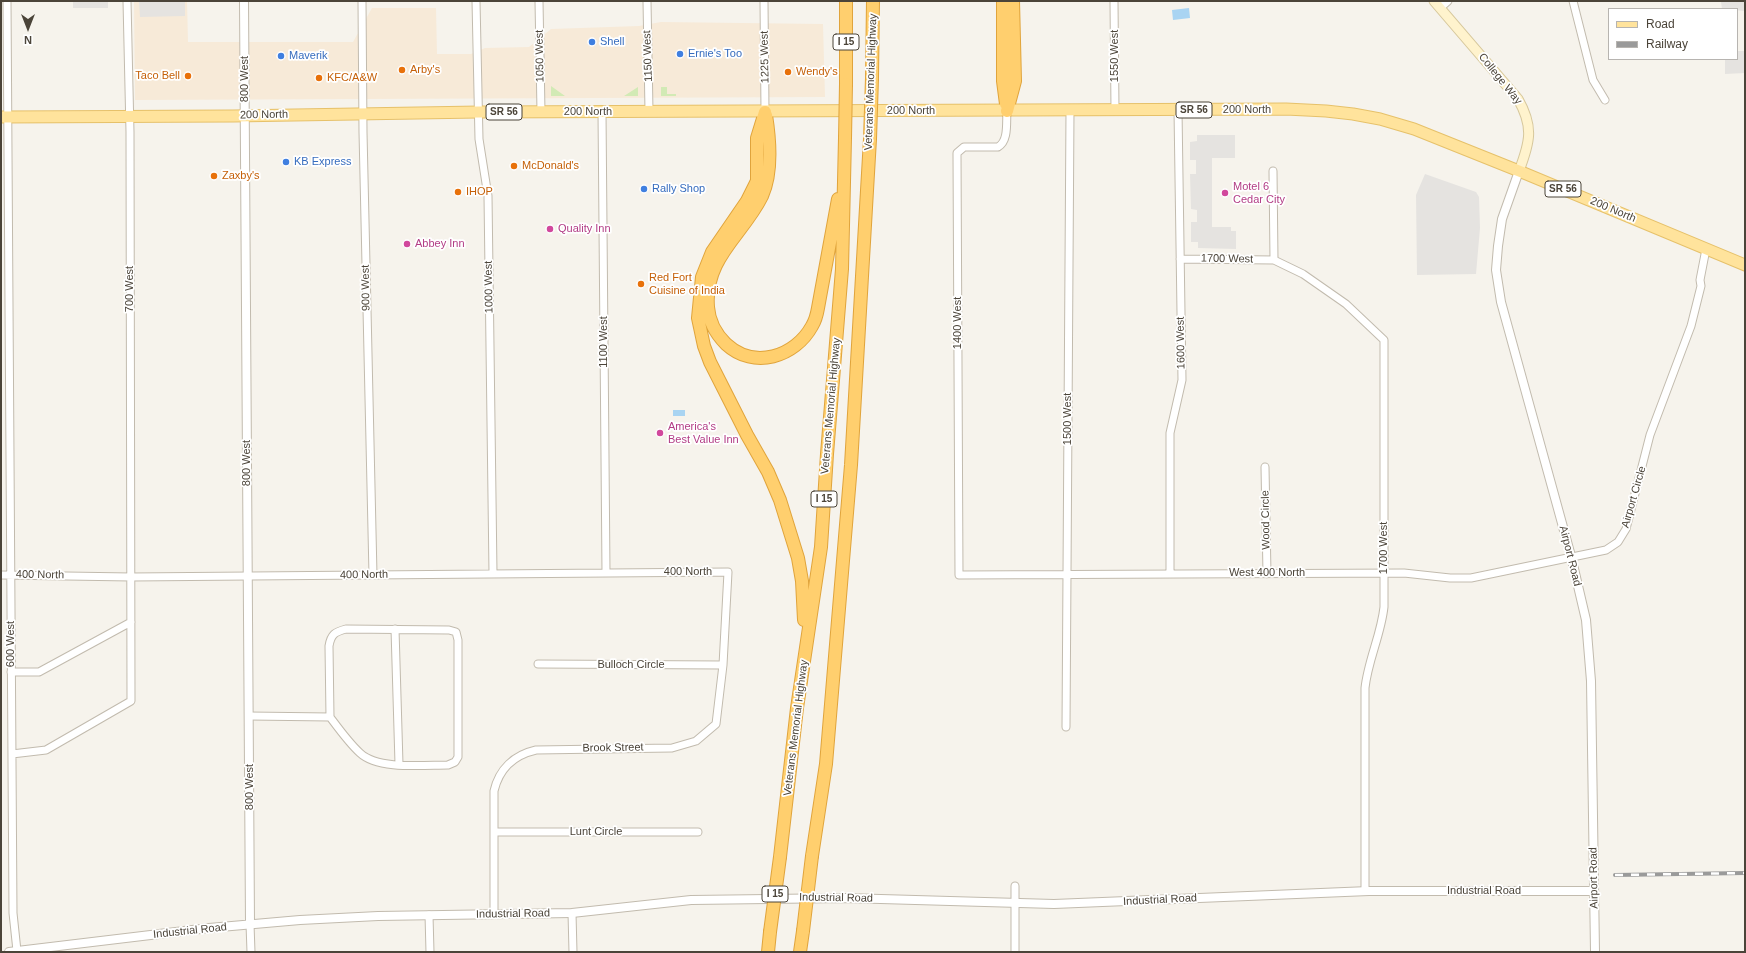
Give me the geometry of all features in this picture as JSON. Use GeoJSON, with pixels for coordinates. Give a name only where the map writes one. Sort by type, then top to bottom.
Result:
{"type":"FeatureCollection","features":[{"type":"Feature","properties":{"kind":"highway","name":"Veterans Memorial Highway"},"geometry":{"type":"LineString","coordinates":[[768,952],[797,708],[821,547],[842,269],[846,84],[846,1]]}},
{"type":"Feature","properties":{"kind":"highway","name":"Veterans Memorial Highway"},"geometry":{"type":"LineString","coordinates":[[800,952],[812,856],[826,764],[851,466],[870,139],[873,1]]}},
{"type":"Feature","properties":{"kind":"highway"},"geometry":{"type":"LineString","coordinates":[[873,53],[879,1]]}},
{"type":"Feature","properties":{"kind":"highway"},"geometry":{"type":"LineString","coordinates":[[1003,1],[1003,81],[1007,111]]}},
{"type":"Feature","properties":{"kind":"highway"},"geometry":{"type":"LineString","coordinates":[[1007,111],[1014,81],[1013,1]]}},
{"type":"Feature","properties":{"kind":"highway"},"geometry":{"type":"LineString","coordinates":[[765,112],[769,134],[769,169],[767,181],[756,205],[719,257],[713,269],[710,282],[708,308],[710,320],[715,332],[733,350],[754,358],[766,359],[780,355],[791,349],[799,342],[813,325],[818,308],[844,162]]}},
{"type":"Feature","properties":{"kind":"highway"},"geometry":{"type":"LineString","coordinates":[[765,112],[757,138],[757,181],[747,201],[712,252],[702,277],[698,318],[704,346],[710,362],[747,435],[768,472],[780,500],[798,558],[804,604],[804,640],[797,708]]}},
{"type":"Feature","properties":{"kind":"main road","name":"College Way"},"geometry":{"type":"LineString","coordinates":[[1437,4],[1518,98],[1525,111],[1529,124],[1529,137],[1519,171]]}},
{"type":"Feature","properties":{"kind":"main road","name":"200 North"},"geometry":{"type":"LineString","coordinates":[[4,117],[245,116],[649,111],[1115,111],[1286,109],[1326,111],[1380,119],[1414,129],[1745,265]]}},
{"type":"Feature","properties":{"kind":"street","name":"600 West"},"geometry":{"type":"LineString","coordinates":[[7,1],[4,117],[11,575],[13,952]]}},
{"type":"Feature","properties":{"kind":"street","name":"700 West"},"geometry":{"type":"LineString","coordinates":[[12,754],[46,750],[131,701],[130,117],[127,1]]}},
{"type":"Feature","properties":{"kind":"street","name":"800 West"},"geometry":{"type":"LineString","coordinates":[[244,1],[250,924]]}},
{"type":"Feature","properties":{"kind":"street","name":"900 West"},"geometry":{"type":"LineString","coordinates":[[362,1],[373,575]]}},
{"type":"Feature","properties":{"kind":"street","name":"1000 West"},"geometry":{"type":"LineString","coordinates":[[476,1],[479,138],[488,196],[493,573]]}},
{"type":"Feature","properties":{"kind":"street","name":"1050 West"},"geometry":{"type":"LineString","coordinates":[[539,1],[541,112]]}},
{"type":"Feature","properties":{"kind":"street","name":"1150 West"},"geometry":{"type":"LineString","coordinates":[[647,1],[649,111]]}},
{"type":"Feature","properties":{"kind":"street","name":"1225 West"},"geometry":{"type":"LineString","coordinates":[[764,1],[765,112]]}},
{"type":"Feature","properties":{"kind":"street","name":"1550 West"},"geometry":{"type":"LineString","coordinates":[[1114,1],[1115,111]]}},
{"type":"Feature","properties":{"kind":"street"},"geometry":{"type":"LineString","coordinates":[[1437,4],[1448,1]]}},
{"type":"Feature","properties":{"kind":"street"},"geometry":{"type":"LineString","coordinates":[[1573,1],[1593,80],[1606,100]]}},
{"type":"Feature","properties":{"kind":"street","name":"1600 West"},"geometry":{"type":"LineString","coordinates":[[1170,574],[1170,433],[1182,380],[1178,110]]}},
{"type":"Feature","properties":{"kind":"street","name":"1400 West"},"geometry":{"type":"LineString","coordinates":[[959,576],[958,153],[964,147],[998,147],[1003,144],[1005,140],[1007,111]]}},
{"type":"Feature","properties":{"kind":"street","name":"1500 West"},"geometry":{"type":"LineString","coordinates":[[1066,727],[1070,111]]}},
{"type":"Feature","properties":{"kind":"street","name":"1100 West"},"geometry":{"type":"LineString","coordinates":[[602,112],[606,572]]}},
{"type":"Feature","properties":{"kind":"street"},"geometry":{"type":"LineString","coordinates":[[1273,170],[1274,260]]}},
{"type":"Feature","properties":{"kind":"street","name":"Airport Road"},"geometry":{"type":"LineString","coordinates":[[1519,171],[1502,219],[1496,270],[1501,302],[1571,556],[1586,620],[1591,681],[1595,952]]}},
{"type":"Feature","properties":{"kind":"street","name":"Airport Circle"},"geometry":{"type":"LineString","coordinates":[[1571,556],[1606,550],[1618,542],[1626,529],[1648,450],[1650,435],[1691,326],[1701,286],[1700,280],[1706,249]]}},
{"type":"Feature","properties":{"kind":"street","name":"1700 West"},"geometry":{"type":"LineString","coordinates":[[1180,259],[1274,260],[1303,274],[1346,304],[1384,340],[1384,607],[1382,625],[1368,669],[1365,688],[1365,892]]}},
{"type":"Feature","properties":{"kind":"street","name":"Wood Circle"},"geometry":{"type":"LineString","coordinates":[[1265,466],[1267,574]]}},
{"type":"Feature","properties":{"kind":"street","name":"West 400 North"},"geometry":{"type":"LineString","coordinates":[[959,576],[1067,574],[1384,573],[1421,574],[1450,578],[1471,578],[1571,556]]}},
{"type":"Feature","properties":{"kind":"street","name":"400 North"},"geometry":{"type":"LineString","coordinates":[[1,575],[131,577],[728,572]]}},
{"type":"Feature","properties":{"kind":"street","name":"Brook Street"},"geometry":{"type":"LineString","coordinates":[[494,914],[494,798],[496,784],[502,771],[516,758],[536,750],[672,748],[696,741],[716,724],[723,665],[728,572]]}},
{"type":"Feature","properties":{"kind":"street"},"geometry":{"type":"LineString","coordinates":[[11,672],[39,672],[131,622]]}},
{"type":"Feature","properties":{"kind":"street"},"geometry":{"type":"LineString","coordinates":[[346,629],[449,630],[456,632],[458,640],[458,757],[454,762],[448,765],[375,762],[360,754],[330,717],[328,646],[330,638],[334,632],[346,629]]}},
{"type":"Feature","properties":{"kind":"street"},"geometry":{"type":"LineString","coordinates":[[396,629],[398,764]]}},
{"type":"Feature","properties":{"kind":"street","name":"Bulloch Circle"},"geometry":{"type":"LineString","coordinates":[[538,664],[723,665]]}},
{"type":"Feature","properties":{"kind":"street"},"geometry":{"type":"LineString","coordinates":[[249,716],[330,717]]}},
{"type":"Feature","properties":{"kind":"street","name":"Lunt Circle"},"geometry":{"type":"LineString","coordinates":[[494,832],[698,832]]}},
{"type":"Feature","properties":{"kind":"street"},"geometry":{"type":"LineString","coordinates":[[1015,886],[1015,952]]}},
{"type":"Feature","properties":{"kind":"street","name":"Industrial Road"},"geometry":{"type":"LineString","coordinates":[[13,952],[250,924],[339,918],[572,913],[676,901],[750,898],[846,898],[1015,904],[1084,904],[1365,892],[1594,891]]}},
{"type":"Feature","properties":{"kind":"street"},"geometry":{"type":"LineString","coordinates":[[572,913],[573,952]]}},
{"type":"Feature","properties":{"kind":"street"},"geometry":{"type":"LineString","coordinates":[[429,915],[430,952]]}},
{"type":"Feature","properties":{"kind":"street"},"geometry":{"type":"LineString","coordinates":[[250,924],[251,952]]}},
{"type":"Feature","properties":{"kind":"shaded area"},"geometry":{"type":"Polygon","coordinates":[[[73,1],[114,2],[108,2],[108,8],[73,8],[73,1]]]}},
{"type":"Feature","properties":{"kind":"shaded area"},"geometry":{"type":"Polygon","coordinates":[[[134,1],[187,1],[188,42],[353,42],[372,8],[436,8],[437,54],[471,54],[485,48],[529,47],[551,29],[639,26],[661,22],[823,24],[825,97],[135,100],[134,1]]]}},
{"type":"Feature","properties":{"kind":"shaded area"},"geometry":{"type":"Polygon","coordinates":[[[139,1],[185,1],[185,16],[140,17],[139,1]]]}},
{"type":"Feature","properties":{"kind":"shaded area"},"geometry":{"type":"Polygon","coordinates":[[[1718,1],[1745,1],[1745,11],[1738,10],[1738,8],[1722,8],[1721,2],[1718,1]]]}},
{"type":"Feature","properties":{"kind":"shaded area"},"geometry":{"type":"Polygon","coordinates":[[[1738,51],[1745,51],[1745,73],[1725,74],[1725,60],[1738,60],[1738,51]]]}},
{"type":"Feature","properties":{"kind":"shaded area"},"geometry":{"type":"Polygon","coordinates":[[[1197,135],[1235,135],[1235,158],[1212,158],[1212,227],[1231,227],[1231,231],[1236,231],[1236,249],[1198,248],[1198,242],[1191,242],[1191,222],[1197,222],[1197,210],[1191,209],[1190,174],[1196,174],[1196,160],[1190,160],[1190,142],[1197,141],[1197,135]]]}},
{"type":"Feature","properties":{"kind":"shaded area"},"geometry":{"type":"Polygon","coordinates":[[[1425,174],[1476,192],[1479,197],[1480,228],[1476,274],[1417,275],[1416,195],[1425,174]]]}},
{"type":"Feature","properties":{"kind":"green space"},"geometry":{"type":"Polygon","coordinates":[[[551,86],[565,96],[551,96],[551,86]]]}},
{"type":"Feature","properties":{"kind":"green space"},"geometry":{"type":"Polygon","coordinates":[[[638,87],[638,96],[624,96],[638,87]]]}},
{"type":"Feature","properties":{"kind":"green space"},"geometry":{"type":"Polygon","coordinates":[[[661,87],[667,87],[667,94],[676,94],[676,96],[661,96],[661,87]]]}},
{"type":"Feature","properties":{"kind":"water"},"geometry":{"type":"Polygon","coordinates":[[[1189,8],[1190,18],[1173,20],[1172,10],[1189,8]]]}},
{"type":"Feature","properties":{"kind":"water"},"geometry":{"type":"Polygon","coordinates":[[[673,410],[685,410],[685,416],[673,416],[673,410]]]}},
{"type":"Feature","properties":{"kind":"railway"},"geometry":{"type":"LineString","coordinates":[[1615,875],[1745,873]]}},
{"type":"Feature","properties":{"kind":"place","name":"Shell"},"geometry":{"type":"Point","coordinates":[592,42]}},
{"type":"Feature","properties":{"kind":"place","name":"Ernie's Too"},"geometry":{"type":"Point","coordinates":[680,54]}},
{"type":"Feature","properties":{"kind":"place","name":"Maverik"},"geometry":{"type":"Point","coordinates":[281,56]}},
{"type":"Feature","properties":{"kind":"place","name":"Arby's"},"geometry":{"type":"Point","coordinates":[402,70]}},
{"type":"Feature","properties":{"kind":"place","name":"Wendy's"},"geometry":{"type":"Point","coordinates":[788,72]}},
{"type":"Feature","properties":{"kind":"place","name":"Taco Bell"},"geometry":{"type":"Point","coordinates":[188,76]}},
{"type":"Feature","properties":{"kind":"place","name":"KFC/A&W"},"geometry":{"type":"Point","coordinates":[319,78]}},
{"type":"Feature","properties":{"kind":"place","name":"KB Express"},"geometry":{"type":"Point","coordinates":[286,162]}},
{"type":"Feature","properties":{"kind":"place","name":"McDonald's"},"geometry":{"type":"Point","coordinates":[514,166]}},
{"type":"Feature","properties":{"kind":"place","name":"Zaxby's"},"geometry":{"type":"Point","coordinates":[214,176]}},
{"type":"Feature","properties":{"kind":"place","name":"Rally Shop"},"geometry":{"type":"Point","coordinates":[644,189]}},
{"type":"Feature","properties":{"kind":"place","name":"IHOP"},"geometry":{"type":"Point","coordinates":[458,192]}},
{"type":"Feature","properties":{"kind":"place","name":"Motel 6 Cedar City"},"geometry":{"type":"Point","coordinates":[1225,193]}},
{"type":"Feature","properties":{"kind":"place","name":"Quality Inn"},"geometry":{"type":"Point","coordinates":[550,229]}},
{"type":"Feature","properties":{"kind":"place","name":"Abbey Inn"},"geometry":{"type":"Point","coordinates":[407,244]}},
{"type":"Feature","properties":{"kind":"place","name":"Red Fort Cuisine of India"},"geometry":{"type":"Point","coordinates":[641,284]}},
{"type":"Feature","properties":{"kind":"place","name":"America's Best Value Inn"},"geometry":{"type":"Point","coordinates":[660,433]}}]}
